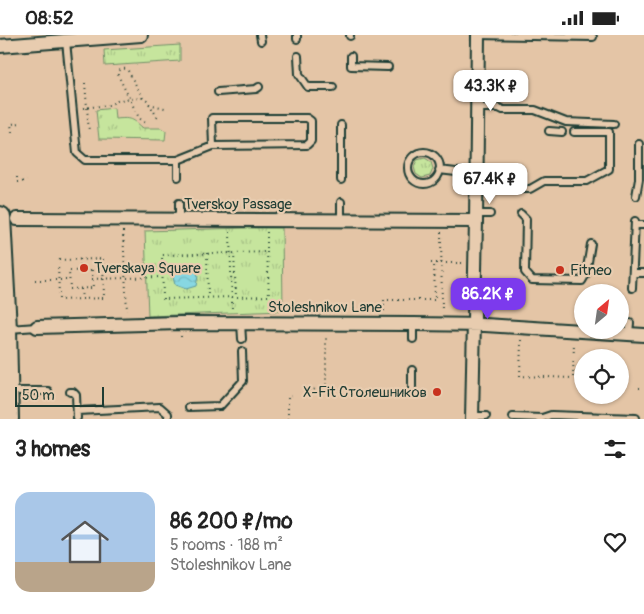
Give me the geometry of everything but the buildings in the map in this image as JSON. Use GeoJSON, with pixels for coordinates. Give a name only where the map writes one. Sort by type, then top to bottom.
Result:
{"type":"FeatureCollection","features":[{"type":"Feature","properties":{"kind":"main road"},"geometry":{"type":"LineString","coordinates":[[4,218],[8,419]]}},
{"type":"Feature","properties":{"kind":"street"},"geometry":{"type":"LineString","coordinates":[[0,46],[141,35]]}},
{"type":"Feature","properties":{"kind":"street"},"geometry":{"type":"LineString","coordinates":[[472,417],[478,35]]}},
{"type":"Feature","properties":{"kind":"street","name":"Tverskoy Passage"},"geometry":{"type":"LineString","coordinates":[[4,218],[440,221],[476,218]]}},
{"type":"Feature","properties":{"kind":"street","name":"Stoleshnikov Lane"},"geometry":{"type":"LineString","coordinates":[[38,327],[180,323],[384,323],[574,330]]}},
{"type":"Feature","properties":{"kind":"street","name":"Stoleshnikov Lane"},"geometry":{"type":"LineString","coordinates":[[629,328],[644,335]]}},
{"type":"Feature","properties":{"kind":"lane"},"geometry":{"type":"LineString","coordinates":[[478,35],[593,37]]}},
{"type":"Feature","properties":{"kind":"lane"},"geometry":{"type":"LineString","coordinates":[[66,41],[77,153],[85,160],[178,160],[212,145],[307,145],[311,141],[311,121],[307,118],[212,118],[212,145]]}},
{"type":"Feature","properties":{"kind":"lane"},"geometry":{"type":"LineString","coordinates":[[298,56],[299,74],[308,87],[333,87]]}},
{"type":"Feature","properties":{"kind":"lane"},"geometry":{"type":"LineString","coordinates":[[351,56],[351,66],[388,67]]}},
{"type":"Feature","properties":{"kind":"lane"},"geometry":{"type":"LineString","coordinates":[[218,92],[256,89],[259,87]]}},
{"type":"Feature","properties":{"kind":"lane"},"geometry":{"type":"LineString","coordinates":[[477,108],[535,110],[566,122],[614,124]]}},
{"type":"Feature","properties":{"kind":"lane"},"geometry":{"type":"LineString","coordinates":[[341,125],[341,180]]}},
{"type":"Feature","properties":{"kind":"lane"},"geometry":{"type":"LineString","coordinates":[[549,131],[562,132]]}},
{"type":"Feature","properties":{"kind":"lane"},"geometry":{"type":"LineString","coordinates":[[524,189],[530,189],[544,181],[588,181],[608,169],[609,132],[574,132]]}},
{"type":"Feature","properties":{"kind":"lane"},"geometry":{"type":"LineString","coordinates":[[636,197],[639,179],[639,144]]}},
{"type":"Feature","properties":{"kind":"lane"},"geometry":{"type":"LineString","coordinates":[[419,153],[425,153],[436,159],[439,170],[433,180],[422,184],[411,178],[408,166],[414,156],[419,153]]}},
{"type":"Feature","properties":{"kind":"lane"},"geometry":{"type":"LineString","coordinates":[[178,160],[178,177]]}},
{"type":"Feature","properties":{"kind":"lane"},"geometry":{"type":"LineString","coordinates":[[439,170],[476,172]]}},
{"type":"Feature","properties":{"kind":"lane"},"geometry":{"type":"LineString","coordinates":[[476,188],[490,188]]}},
{"type":"Feature","properties":{"kind":"lane"},"geometry":{"type":"LineString","coordinates":[[341,202],[341,221]]}},
{"type":"Feature","properties":{"kind":"lane"},"geometry":{"type":"LineString","coordinates":[[179,203],[179,220]]}},
{"type":"Feature","properties":{"kind":"lane"},"geometry":{"type":"LineString","coordinates":[[476,218],[490,214]]}},
{"type":"Feature","properties":{"kind":"lane"},"geometry":{"type":"LineString","coordinates":[[521,214],[526,219],[525,272],[532,280],[582,281],[586,274],[591,244]]}},
{"type":"Feature","properties":{"kind":"lane"},"geometry":{"type":"LineString","coordinates":[[632,289],[635,223],[644,225]]}},
{"type":"Feature","properties":{"kind":"lane"},"geometry":{"type":"LineString","coordinates":[[633,273],[644,273]]}},
{"type":"Feature","properties":{"kind":"lane"},"geometry":{"type":"LineString","coordinates":[[241,323],[242,339]]}},
{"type":"Feature","properties":{"kind":"lane"},"geometry":{"type":"LineString","coordinates":[[413,324],[413,339]]}},
{"type":"Feature","properties":{"kind":"lane","name":"Stoleshnikov Lane"},"geometry":{"type":"LineString","coordinates":[[6,329],[38,327]]}},
{"type":"Feature","properties":{"kind":"lane"},"geometry":{"type":"LineString","coordinates":[[189,407],[220,406],[243,381],[242,351]]}},
{"type":"Feature","properties":{"kind":"lane"},"geometry":{"type":"LineString","coordinates":[[412,370],[412,391]]}},
{"type":"Feature","properties":{"kind":"lane"},"geometry":{"type":"LineString","coordinates":[[8,391],[48,391]]}},
{"type":"Feature","properties":{"kind":"lane"},"geometry":{"type":"LineString","coordinates":[[70,392],[73,391],[76,395],[77,414],[160,407],[168,414],[168,419]]}},
{"type":"Feature","properties":{"kind":"lane"},"geometry":{"type":"LineString","coordinates":[[513,417],[548,418],[551,415],[636,417],[636,419]]}},
{"type":"Feature","properties":{"kind":"lane"},"geometry":{"type":"LineString","coordinates":[[472,417],[486,416]]}},
{"type":"Feature","properties":{"kind":"path"},"geometry":{"type":"LineString","coordinates":[[143,98],[127,69],[120,69],[118,75],[139,117],[148,125]]}},
{"type":"Feature","properties":{"kind":"path"},"geometry":{"type":"LineString","coordinates":[[85,83],[90,132]]}},
{"type":"Feature","properties":{"kind":"path"},"geometry":{"type":"LineString","coordinates":[[73,109],[109,105],[119,100],[143,98],[148,99],[159,120]]}},
{"type":"Feature","properties":{"kind":"path"},"geometry":{"type":"LineString","coordinates":[[149,104],[168,109]]}},
{"type":"Feature","properties":{"kind":"path"},"geometry":{"type":"LineString","coordinates":[[12,132],[11,124],[21,123]]}},
{"type":"Feature","properties":{"kind":"path"},"geometry":{"type":"LineString","coordinates":[[17,177],[17,182],[27,181]]}},
{"type":"Feature","properties":{"kind":"path"},"geometry":{"type":"LineString","coordinates":[[229,220],[228,243],[232,311]]}},
{"type":"Feature","properties":{"kind":"path"},"geometry":{"type":"LineString","coordinates":[[440,221],[442,324]]}},
{"type":"Feature","properties":{"kind":"path"},"geometry":{"type":"LineString","coordinates":[[123,226],[127,325]]}},
{"type":"Feature","properties":{"kind":"path"},"geometry":{"type":"LineString","coordinates":[[267,234],[269,296],[163,299],[162,255],[267,252]]}},
{"type":"Feature","properties":{"kind":"path"},"geometry":{"type":"LineString","coordinates":[[207,253],[208,297]]}},
{"type":"Feature","properties":{"kind":"path"},"geometry":{"type":"LineString","coordinates":[[234,253],[236,297]]}},
{"type":"Feature","properties":{"kind":"path"},"geometry":{"type":"LineString","coordinates":[[80,259],[81,271]]}},
{"type":"Feature","properties":{"kind":"path"},"geometry":{"type":"LineString","coordinates":[[80,259],[103,259],[104,298],[59,300],[58,260],[80,259]]}},
{"type":"Feature","properties":{"kind":"path"},"geometry":{"type":"LineString","coordinates":[[384,323],[384,300],[434,300],[433,263],[464,263]]}},
{"type":"Feature","properties":{"kind":"path"},"geometry":{"type":"LineString","coordinates":[[92,270],[93,288],[70,289],[69,271],[81,271],[92,270]]}},
{"type":"Feature","properties":{"kind":"path"},"geometry":{"type":"LineString","coordinates":[[92,279],[163,277]]}},
{"type":"Feature","properties":{"kind":"path"},"geometry":{"type":"LineString","coordinates":[[35,280],[69,280]]}},
{"type":"Feature","properties":{"kind":"path"},"geometry":{"type":"LineString","coordinates":[[81,289],[82,299]]}},
{"type":"Feature","properties":{"kind":"path"},"geometry":{"type":"LineString","coordinates":[[304,393],[326,387],[326,323]]}},
{"type":"Feature","properties":{"kind":"path"},"geometry":{"type":"LineString","coordinates":[[521,327],[520,376],[573,378],[574,330]]}},
{"type":"Feature","properties":{"kind":"path"},"geometry":{"type":"LineString","coordinates":[[639,388],[644,388]]}},
{"type":"Feature","properties":{"kind":"path"},"geometry":{"type":"LineString","coordinates":[[288,419],[288,397],[292,396]]}},
{"type":"Feature","properties":{"kind":"green space"},"geometry":{"type":"Polygon","coordinates":[[[180,45],[180,61],[105,66],[104,50],[180,45]]]}},
{"type":"Feature","properties":{"kind":"green space"},"geometry":{"type":"Polygon","coordinates":[[[114,108],[115,119],[130,119],[143,128],[161,128],[166,131],[165,140],[99,139],[96,110],[114,108]]]}},
{"type":"Feature","properties":{"kind":"green space"},"geometry":{"type":"Polygon","coordinates":[[[425,158],[431,162],[433,169],[430,176],[422,178],[416,174],[414,167],[417,160],[425,158]]]}},
{"type":"Feature","properties":{"kind":"green space"},"geometry":{"type":"Polygon","coordinates":[[[282,228],[283,311],[148,316],[145,231],[282,228]]]}},
{"type":"Feature","properties":{"kind":"water"},"geometry":{"type":"Polygon","coordinates":[[[185,264],[195,266],[198,276],[196,286],[186,289],[175,285],[173,277],[175,267],[185,264]]]}},
{"type":"Feature","properties":{"kind":"place","name":"Tverskaya Square"},"geometry":{"type":"Point","coordinates":[84,268]}},
{"type":"Feature","properties":{"kind":"place","name":"Fitneo"},"geometry":{"type":"Point","coordinates":[560,270]}},
{"type":"Feature","properties":{"kind":"place","name":"X-Fit Столешников"},"geometry":{"type":"Point","coordinates":[437,392]}}]}
